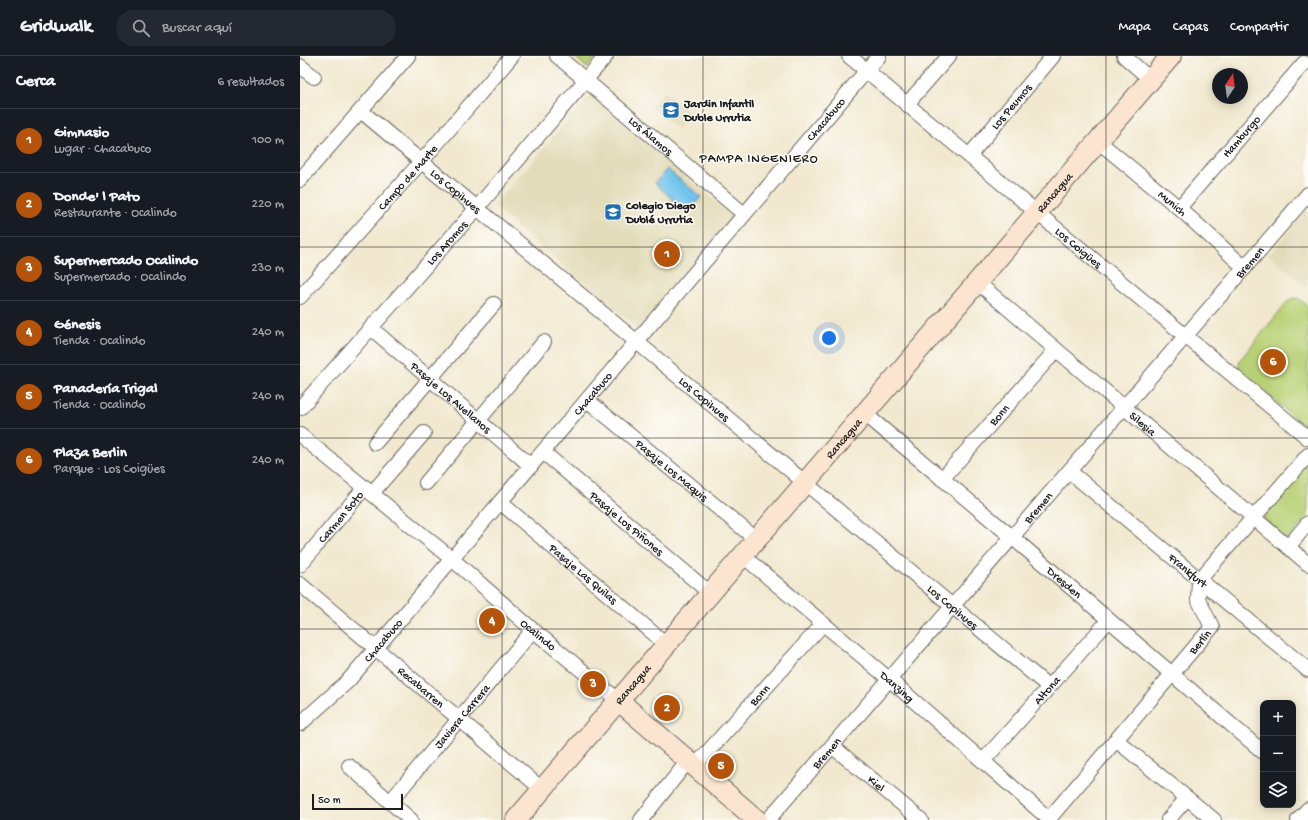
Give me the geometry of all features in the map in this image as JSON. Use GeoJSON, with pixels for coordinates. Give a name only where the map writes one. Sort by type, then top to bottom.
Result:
{"type":"FeatureCollection","features":[{"type":"Feature","properties":{"kind":"main road","name":"Rancagua"},"geometry":{"type":"LineString","coordinates":[[516,820],[619,702],[1171,56]]}},
{"type":"Feature","properties":{"kind":"main road","name":"Ocalindo"},"geometry":{"type":"LineString","coordinates":[[619,702],[759,820]]}},
{"type":"Feature","properties":{"kind":"street"},"geometry":{"type":"LineString","coordinates":[[300,180],[408,56]]}},
{"type":"Feature","properties":{"kind":"street","name":"Campo de Marte"},"geometry":{"type":"LineString","coordinates":[[300,297],[421,162],[512,56]]}},
{"type":"Feature","properties":{"kind":"street","name":"Los Álamos"},"geometry":{"type":"LineString","coordinates":[[557,56],[744,214]]}},
{"type":"Feature","properties":{"kind":"street","name":"Los Aromos"},"geometry":{"type":"LineString","coordinates":[[300,408],[477,208],[606,56]]}},
{"type":"Feature","properties":{"kind":"street","name":"Los Coigües"},"geometry":{"type":"LineString","coordinates":[[849,56],[1308,438]]}},
{"type":"Feature","properties":{"kind":"street","name":"Chacabuco"},"geometry":{"type":"LineString","coordinates":[[300,724],[348,681],[879,56]]}},
{"type":"Feature","properties":{"kind":"street"},"geometry":{"type":"LineString","coordinates":[[907,104],[949,56]]}},
{"type":"Feature","properties":{"kind":"street","name":"Los Peumos"},"geometry":{"type":"LineString","coordinates":[[969,156],[1052,56]]}},
{"type":"Feature","properties":{"kind":"street"},"geometry":{"type":"LineString","coordinates":[[1124,56],[1151,80]]}},
{"type":"Feature","properties":{"kind":"street","name":"Hamburgo"},"geometry":{"type":"LineString","coordinates":[[1179,208],[1302,62]]}},
{"type":"Feature","properties":{"kind":"street"},"geometry":{"type":"LineString","coordinates":[[300,66],[314,77]]}},
{"type":"Feature","properties":{"kind":"street","name":"Los Copihues"},"geometry":{"type":"LineString","coordinates":[[361,111],[1049,687]]}},
{"type":"Feature","properties":{"kind":"street","name":"Munich"},"geometry":{"type":"LineString","coordinates":[[1098,141],[1179,208],[1245,268]]}},
{"type":"Feature","properties":{"kind":"street","name":"Bremen"},"geometry":{"type":"LineString","coordinates":[[759,820],[832,746],[1308,194]]}},
{"type":"Feature","properties":{"kind":"street","name":"Silesia"},"geometry":{"type":"LineString","coordinates":[[977,282],[1308,564]]}},
{"type":"Feature","properties":{"kind":"street"},"geometry":{"type":"LineString","coordinates":[[376,443],[494,304]]}},
{"type":"Feature","properties":{"kind":"street","name":"Pasaje Los Avellanos"},"geometry":{"type":"LineString","coordinates":[[371,328],[531,466]]}},
{"type":"Feature","properties":{"kind":"street"},"geometry":{"type":"LineString","coordinates":[[426,483],[544,342]]}},
{"type":"Feature","properties":{"kind":"street","name":"Bonn"},"geometry":{"type":"LineString","coordinates":[[942,479],[1056,350]]}},
{"type":"Feature","properties":{"kind":"street","name":"Pasaje Los Maquis"},"geometry":{"type":"LineString","coordinates":[[587,400],[757,540]]}},
{"type":"Feature","properties":{"kind":"street","name":"Dresden"},"geometry":{"type":"LineString","coordinates":[[865,414],[1012,537],[1260,749]]}},
{"type":"Feature","properties":{"kind":"street","name":"Carmen Soto"},"geometry":{"type":"LineString","coordinates":[[300,565],[424,433]]}},
{"type":"Feature","properties":{"kind":"street","name":"Ocalindo"},"geometry":{"type":"LineString","coordinates":[[300,435],[452,559],[533,630],[619,702]]}},
{"type":"Feature","properties":{"kind":"street","name":"Pasaje Los Piñones"},"geometry":{"type":"LineString","coordinates":[[543,452],[711,594]]}},
{"type":"Feature","properties":{"kind":"street"},"geometry":{"type":"LineString","coordinates":[[1199,580],[1308,455]]}},
{"type":"Feature","properties":{"kind":"street","name":"Frankfurt"},"geometry":{"type":"LineString","coordinates":[[1069,471],[1308,670]]}},
{"type":"Feature","properties":{"kind":"street","name":"Pasaje Las Quilas"},"geometry":{"type":"LineString","coordinates":[[500,502],[667,646]]}},
{"type":"Feature","properties":{"kind":"street"},"geometry":{"type":"LineString","coordinates":[[1288,547],[1308,523]]}},
{"type":"Feature","properties":{"kind":"street","name":"Danzing"},"geometry":{"type":"LineString","coordinates":[[743,556],[984,760],[1048,819]]}},
{"type":"Feature","properties":{"kind":"street","name":"Berlín"},"geometry":{"type":"LineString","coordinates":[[1048,819],[1212,627],[1198,598],[1199,580]]}},
{"type":"Feature","properties":{"kind":"street","name":"Recabarren"},"geometry":{"type":"LineString","coordinates":[[300,584],[543,790]]}},
{"type":"Feature","properties":{"kind":"street","name":"Altona"},"geometry":{"type":"LineString","coordinates":[[984,760],[1109,620]]}},
{"type":"Feature","properties":{"kind":"street","name":"Bonn"},"geometry":{"type":"LineString","coordinates":[[641,820],[692,763],[823,624]]}},
{"type":"Feature","properties":{"kind":"street","name":"Javiera Carrera"},"geometry":{"type":"LineString","coordinates":[[390,802],[533,630]]}},
{"type":"Feature","properties":{"kind":"street"},"geometry":{"type":"LineString","coordinates":[[1116,740],[1214,820]]}},
{"type":"Feature","properties":{"kind":"street","name":"Kiel"},"geometry":{"type":"LineString","coordinates":[[832,746],[920,820]]}},
{"type":"Feature","properties":{"kind":"street"},"geometry":{"type":"LineString","coordinates":[[349,766],[410,820]]}},
{"type":"Feature","properties":{"kind":"street"},"geometry":{"type":"LineString","coordinates":[[1168,820],[1187,798]]}},
{"type":"Feature","properties":{"kind":"street"},"geometry":{"type":"LineString","coordinates":[[1298,820],[1308,809]]}},
{"type":"Feature","properties":{"kind":"shaded area","name":"Jardin Infantil Duble Urrutia"},"geometry":{"type":"Polygon","coordinates":[[[665,91],[691,114],[678,129],[651,107],[665,91]]]}},
{"type":"Feature","properties":{"kind":"shaded area","name":"Colegio Diego Dublé Urrutia"},"geometry":{"type":"Polygon","coordinates":[[[590,95],[734,218],[640,330],[493,206],[590,95]]]}},
{"type":"Feature","properties":{"kind":"shaded area"},"geometry":{"type":"Polygon","coordinates":[[[1308,208],[1308,288],[1269,255],[1308,208]]]}},
{"type":"Feature","properties":{"kind":"green space"},"geometry":{"type":"Polygon","coordinates":[[[574,56],[597,56],[587,68],[574,56]]]}},
{"type":"Feature","properties":{"kind":"green space"},"geometry":{"type":"Polygon","coordinates":[[[1294,298],[1299,299],[1308,306],[1308,428],[1238,369],[1240,360],[1289,300],[1294,298]]]}},
{"type":"Feature","properties":{"kind":"green space"},"geometry":{"type":"Polygon","coordinates":[[[1308,458],[1308,516],[1288,540],[1263,518],[1308,458]]]}},
{"type":"Feature","properties":{"kind":"water"},"geometry":{"type":"Polygon","coordinates":[[[667,169],[701,197],[687,213],[655,183],[667,169]]]}},
{"type":"Feature","properties":{"kind":"place","name":"Jardin Infantil Duble Urrutia"},"geometry":{"type":"Point","coordinates":[671,110]}},
{"type":"Feature","properties":{"kind":"place","name":"Colegio Diego Dublé Urrutia"},"geometry":{"type":"Point","coordinates":[613,212]}},
{"type":"Feature","properties":{"kind":"place","name":"Gimnasio"},"geometry":{"type":"Point","coordinates":[667,254]}},
{"type":"Feature","properties":{"kind":"place","name":"Plaza Berlin"},"geometry":{"type":"Point","coordinates":[1273,362]}},
{"type":"Feature","properties":{"kind":"place","name":"Génesis"},"geometry":{"type":"Point","coordinates":[492,621]}},
{"type":"Feature","properties":{"kind":"place","name":"Supermercado Ocalindo"},"geometry":{"type":"Point","coordinates":[593,684]}},
{"type":"Feature","properties":{"kind":"place","name":"Donde' l Pato"},"geometry":{"type":"Point","coordinates":[667,708]}},
{"type":"Feature","properties":{"kind":"place","name":"Panadería Trigal"},"geometry":{"type":"Point","coordinates":[721,766]}},
{"type":"Feature","properties":{"kind":"district","name":"PAMPA INGENIERO"},"geometry":{"type":"Point","coordinates":[759,157]}}]}
